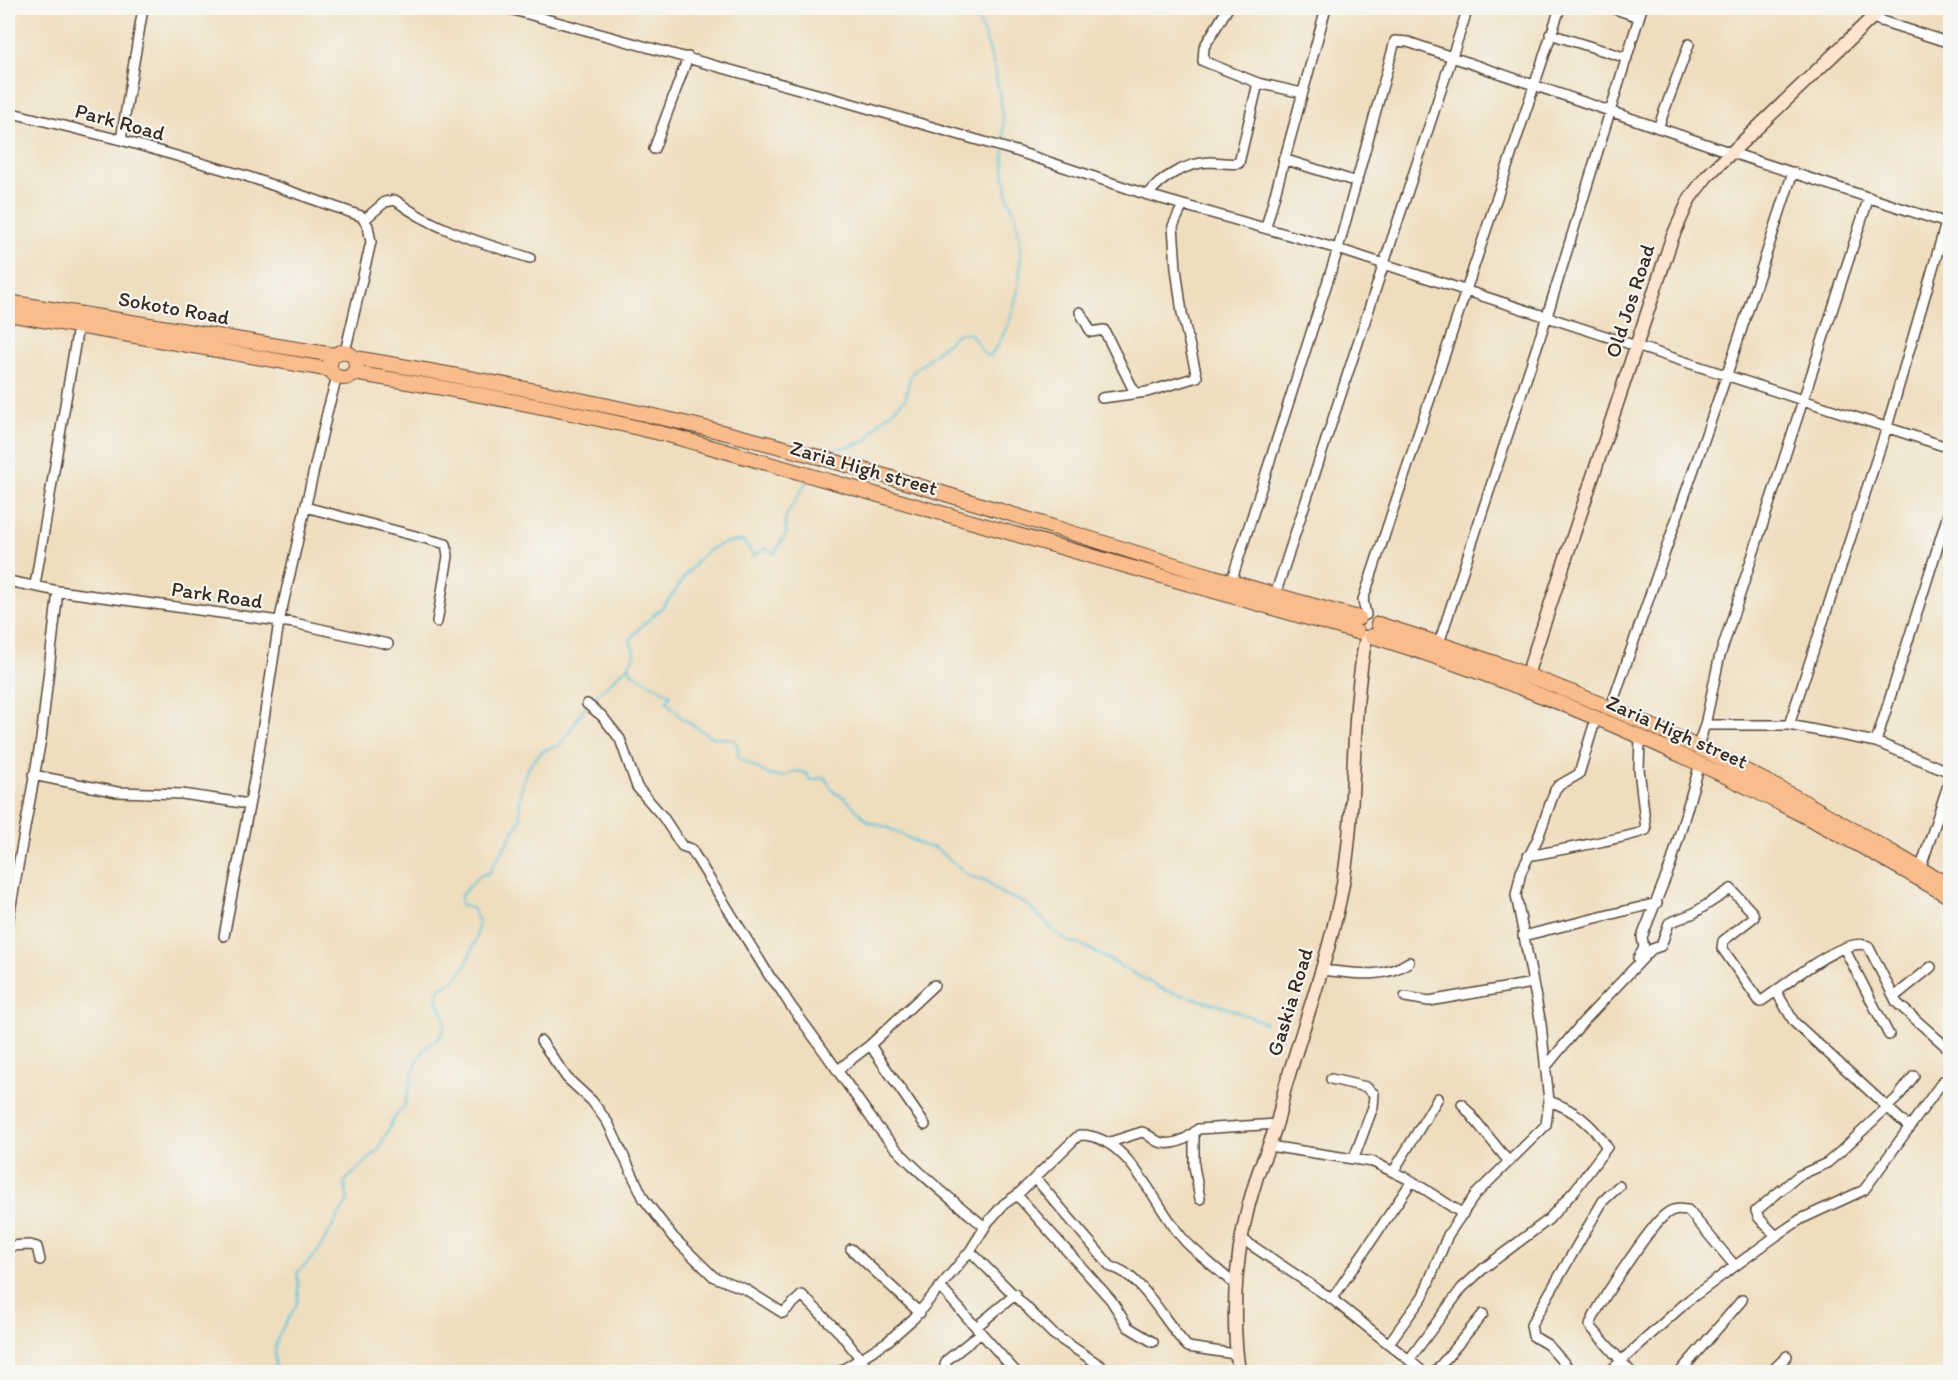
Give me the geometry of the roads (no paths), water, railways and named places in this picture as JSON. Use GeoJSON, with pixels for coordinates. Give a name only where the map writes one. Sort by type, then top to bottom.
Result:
{"type":"FeatureCollection","features":[{"type":"Feature","properties":{"kind":"main road","name":"Old Jos Road"},"geometry":{"type":"LineString","coordinates":[[1527,675],[1679,221],[1707,176],[1729,152],[1882,8]]}},
{"type":"Feature","properties":{"kind":"main road","name":"Sokoto Road"},"geometry":{"type":"LineString","coordinates":[[8,302],[344,355],[548,392],[672,418],[778,446]]}},
{"type":"Feature","properties":{"kind":"main road","name":"Sokoto Road"},"geometry":{"type":"LineString","coordinates":[[8,314],[334,374]]}},
{"type":"Feature","properties":{"kind":"main road"},"geometry":{"type":"LineString","coordinates":[[344,355],[356,366],[353,374],[346,378],[334,374],[330,362],[344,355]]}},
{"type":"Feature","properties":{"kind":"main road","name":"Zaria High street"},"geometry":{"type":"LineString","coordinates":[[353,374],[465,390],[575,412],[846,485],[1368,633],[1478,670],[1596,718],[1765,794],[1918,873],[1950,886]]}},
{"type":"Feature","properties":{"kind":"main road","name":"Zaria High street"},"geometry":{"type":"LineString","coordinates":[[778,446],[855,467],[1275,595],[1363,616]]}},
{"type":"Feature","properties":{"kind":"main road"},"geometry":{"type":"LineString","coordinates":[[1363,616],[1374,618],[1368,633],[1355,627],[1363,616]]}},
{"type":"Feature","properties":{"kind":"main road","name":"Zaria High street"},"geometry":{"type":"LineString","coordinates":[[1368,633],[1439,643],[1527,675],[1697,748],[1782,789],[1918,873],[1950,897]]}},
{"type":"Feature","properties":{"kind":"main road","name":"Gaskia Road"},"geometry":{"type":"LineString","coordinates":[[1239,1372],[1235,1354],[1235,1285],[1242,1239],[1256,1179],[1277,1124],[1285,1085],[1322,970],[1346,864],[1358,694],[1368,633]]}},
{"type":"Feature","properties":{"kind":"street"},"geometry":{"type":"LineString","coordinates":[[121,140],[143,8]]}},
{"type":"Feature","properties":{"kind":"street"},"geometry":{"type":"LineString","coordinates":[[506,8],[688,57],[1018,152],[1148,195],[1266,227],[1727,374],[1950,448]]}},
{"type":"Feature","properties":{"kind":"street"},"geometry":{"type":"LineString","coordinates":[[1228,8],[1204,47],[1203,61],[1258,83],[1302,93]]}},
{"type":"Feature","properties":{"kind":"street"},"geometry":{"type":"LineString","coordinates":[[1266,227],[1326,8]]}},
{"type":"Feature","properties":{"kind":"street"},"geometry":{"type":"LineString","coordinates":[[1275,595],[1468,8]]}},
{"type":"Feature","properties":{"kind":"street"},"geometry":{"type":"LineString","coordinates":[[1363,616],[1363,600],[1467,292],[1532,86],[1560,8]]}},
{"type":"Feature","properties":{"kind":"street"},"geometry":{"type":"LineString","coordinates":[[1439,643],[1547,316],[1612,112],[1641,12],[1612,8]]}},
{"type":"Feature","properties":{"kind":"street"},"geometry":{"type":"LineString","coordinates":[[1872,18],[1950,43]]}},
{"type":"Feature","properties":{"kind":"street"},"geometry":{"type":"LineString","coordinates":[[1550,34],[1627,58]]}},
{"type":"Feature","properties":{"kind":"street"},"geometry":{"type":"LineString","coordinates":[[1232,582],[1338,249],[1395,41],[1403,41],[1729,152],[1948,223],[1887,427],[1789,725]]}},
{"type":"Feature","properties":{"kind":"street"},"geometry":{"type":"LineString","coordinates":[[1658,128],[1689,44]]}},
{"type":"Feature","properties":{"kind":"street"},"geometry":{"type":"LineString","coordinates":[[654,148],[688,57]]}},
{"type":"Feature","properties":{"kind":"street"},"geometry":{"type":"LineString","coordinates":[[1148,195],[1166,177],[1190,167],[1210,162],[1239,163],[1258,83]]}},
{"type":"Feature","properties":{"kind":"street","name":"Park Road"},"geometry":{"type":"LineString","coordinates":[[8,112],[121,140],[246,176],[351,211],[364,220]]}},
{"type":"Feature","properties":{"kind":"street"},"geometry":{"type":"LineString","coordinates":[[1283,159],[1357,182]]}},
{"type":"Feature","properties":{"kind":"street"},"geometry":{"type":"LineString","coordinates":[[1610,710],[1727,374],[1793,172]]}},
{"type":"Feature","properties":{"kind":"street"},"geometry":{"type":"LineString","coordinates":[[1697,748],[1705,725],[1719,659],[1806,400],[1869,197]]}},
{"type":"Feature","properties":{"kind":"street"},"geometry":{"type":"LineString","coordinates":[[344,355],[371,242],[371,232],[364,220],[385,202],[395,200],[415,215],[453,232],[530,258]]}},
{"type":"Feature","properties":{"kind":"street"},"geometry":{"type":"LineString","coordinates":[[1102,398],[1147,393],[1197,377],[1182,313],[1176,268],[1173,226],[1183,205]]}},
{"type":"Feature","properties":{"kind":"street"},"geometry":{"type":"LineString","coordinates":[[1080,312],[1091,332],[1104,330],[1135,393]]}},
{"type":"Feature","properties":{"kind":"street"},"geometry":{"type":"LineString","coordinates":[[35,585],[55,449],[78,327]]}},
{"type":"Feature","properties":{"kind":"street","name":"Park Road"},"geometry":{"type":"LineString","coordinates":[[8,581],[58,591],[279,622],[334,374]]}},
{"type":"Feature","properties":{"kind":"street"},"geometry":{"type":"LineString","coordinates":[[305,507],[446,544],[448,556],[437,622]]}},
{"type":"Feature","properties":{"kind":"street"},"geometry":{"type":"LineString","coordinates":[[1876,742],[1950,508]]}},
{"type":"Feature","properties":{"kind":"street"},"geometry":{"type":"LineString","coordinates":[[8,922],[41,739],[58,591]]}},
{"type":"Feature","properties":{"kind":"street"},"geometry":{"type":"LineString","coordinates":[[224,936],[249,804],[279,622],[294,623],[388,644]]}},
{"type":"Feature","properties":{"kind":"street"},"geometry":{"type":"LineString","coordinates":[[586,705],[602,716],[620,739],[637,787],[663,817],[681,846],[691,849],[770,977],[781,988],[791,1007],[839,1069],[869,1116],[889,1140],[940,1189],[985,1227]]}},
{"type":"Feature","properties":{"kind":"street"},"geometry":{"type":"LineString","coordinates":[[1389,1343],[1423,1296],[1449,1235],[1475,1195],[1546,1125],[1549,1101],[1541,1024],[1523,936],[1516,895],[1517,884],[1558,786],[1579,774],[1596,718]]}},
{"type":"Feature","properties":{"kind":"street"},"geometry":{"type":"LineString","coordinates":[[1705,725],[1789,725],[1876,742],[1950,772]]}},
{"type":"Feature","properties":{"kind":"street"},"geometry":{"type":"LineString","coordinates":[[1528,856],[1601,840],[1637,835],[1646,830],[1639,769],[1640,738]]}},
{"type":"Feature","properties":{"kind":"street"},"geometry":{"type":"LineString","coordinates":[[1625,977],[1644,948],[1642,937],[1657,903],[1700,764]]}},
{"type":"Feature","properties":{"kind":"street"},"geometry":{"type":"LineString","coordinates":[[33,775],[117,792],[182,794],[249,804]]}},
{"type":"Feature","properties":{"kind":"street"},"geometry":{"type":"LineString","coordinates":[[1918,873],[1950,779]]}},
{"type":"Feature","properties":{"kind":"street"},"geometry":{"type":"LineString","coordinates":[[1545,1068],[1625,977],[1652,949],[1661,946],[1669,923],[1694,913],[1731,889],[1754,916],[1723,940],[1722,948],[1760,1002],[1811,966],[1844,948],[1860,943],[1868,946],[1894,997],[1907,1014],[1950,1050]]}},
{"type":"Feature","properties":{"kind":"street"},"geometry":{"type":"LineString","coordinates":[[1523,936],[1657,903]]}},
{"type":"Feature","properties":{"kind":"street"},"geometry":{"type":"LineString","coordinates":[[1844,948],[1890,1035]]}},
{"type":"Feature","properties":{"kind":"street"},"geometry":{"type":"LineString","coordinates":[[1322,970],[1385,973],[1409,962]]}},
{"type":"Feature","properties":{"kind":"street"},"geometry":{"type":"LineString","coordinates":[[1894,997],[1931,967]]}},
{"type":"Feature","properties":{"kind":"street"},"geometry":{"type":"LineString","coordinates":[[1405,997],[1429,1001],[1533,983]]}},
{"type":"Feature","properties":{"kind":"street"},"geometry":{"type":"LineString","coordinates":[[839,1069],[870,1045],[934,985]]}},
{"type":"Feature","properties":{"kind":"street"},"geometry":{"type":"LineString","coordinates":[[1776,991],[1794,1022],[1910,1128]]}},
{"type":"Feature","properties":{"kind":"street"},"geometry":{"type":"LineString","coordinates":[[541,1041],[567,1078],[592,1101],[608,1123],[644,1199],[655,1215],[702,1267],[714,1277],[745,1289],[783,1313],[802,1295],[861,1358],[871,1372]]}},
{"type":"Feature","properties":{"kind":"street"},"geometry":{"type":"LineString","coordinates":[[870,1045],[925,1125]]}},
{"type":"Feature","properties":{"kind":"street"},"geometry":{"type":"LineString","coordinates":[[1776,1236],[1759,1218],[1755,1210],[1798,1176],[1827,1163],[1886,1105],[1897,1098],[1914,1076]]}},
{"type":"Feature","properties":{"kind":"street"},"geometry":{"type":"LineString","coordinates":[[1331,1079],[1366,1086],[1374,1095],[1374,1107],[1354,1158]]}},
{"type":"Feature","properties":{"kind":"street"},"geometry":{"type":"LineString","coordinates":[[1609,1372],[1675,1311],[1776,1236],[1801,1219],[1864,1190],[1891,1150],[1948,1081]]}},
{"type":"Feature","properties":{"kind":"street"},"geometry":{"type":"LineString","coordinates":[[1393,1172],[1438,1098]]}},
{"type":"Feature","properties":{"kind":"street"},"geometry":{"type":"LineString","coordinates":[[1409,1360],[1462,1288],[1484,1268],[1548,1220],[1575,1190],[1607,1147],[1584,1119],[1573,1110],[1549,1101]]}},
{"type":"Feature","properties":{"kind":"street"},"geometry":{"type":"LineString","coordinates":[[1462,1104],[1509,1162]]}},
{"type":"Feature","properties":{"kind":"street"},"geometry":{"type":"LineString","coordinates":[[1200,1199],[1194,1166],[1194,1131],[1277,1124]]}},
{"type":"Feature","properties":{"kind":"street"},"geometry":{"type":"LineString","coordinates":[[1107,1143],[1142,1132],[1157,1142],[1166,1143],[1194,1135]]}},
{"type":"Feature","properties":{"kind":"street"},"geometry":{"type":"LineString","coordinates":[[839,1372],[888,1341],[920,1313],[1004,1204],[1017,1195],[1079,1135],[1100,1136],[1146,1180],[1160,1206],[1185,1241],[1235,1285]]}},
{"type":"Feature","properties":{"kind":"street"},"geometry":{"type":"LineString","coordinates":[[1269,1146],[1373,1162],[1412,1181],[1463,1214]]}},
{"type":"Feature","properties":{"kind":"street"},"geometry":{"type":"LineString","coordinates":[[1035,1178],[1111,1267],[1122,1270],[1147,1293],[1188,1347],[1235,1354]]}},
{"type":"Feature","properties":{"kind":"street"},"geometry":{"type":"LineString","coordinates":[[1332,1299],[1412,1181]]}},
{"type":"Feature","properties":{"kind":"street"},"geometry":{"type":"LineString","coordinates":[[1572,1372],[1548,1345],[1533,1336],[1531,1325],[1603,1201],[1619,1186]]}},
{"type":"Feature","properties":{"kind":"street"},"geometry":{"type":"LineString","coordinates":[[1017,1195],[1111,1300],[1128,1326],[1153,1342]]}},
{"type":"Feature","properties":{"kind":"street"},"geometry":{"type":"LineString","coordinates":[[1631,1372],[1590,1326],[1612,1286],[1663,1215],[1679,1208],[1688,1210],[1735,1266]]}},
{"type":"Feature","properties":{"kind":"street"},"geometry":{"type":"LineString","coordinates":[[1242,1239],[1332,1299],[1423,1372]]}},
{"type":"Feature","properties":{"kind":"street"},"geometry":{"type":"LineString","coordinates":[[8,1246],[37,1247],[40,1260]]}},
{"type":"Feature","properties":{"kind":"street"},"geometry":{"type":"LineString","coordinates":[[851,1249],[920,1313]]}},
{"type":"Feature","properties":{"kind":"street"},"geometry":{"type":"LineString","coordinates":[[970,1251],[1016,1294],[1053,1334],[1110,1372]]}},
{"type":"Feature","properties":{"kind":"street"},"geometry":{"type":"LineString","coordinates":[[941,1288],[1016,1372]]}},
{"type":"Feature","properties":{"kind":"street"},"geometry":{"type":"LineString","coordinates":[[950,1372],[945,1365],[947,1360],[1016,1294]]}},
{"type":"Feature","properties":{"kind":"street"},"geometry":{"type":"LineString","coordinates":[[1680,1372],[1742,1300]]}},
{"type":"Feature","properties":{"kind":"street"},"geometry":{"type":"LineString","coordinates":[[1435,1372],[1483,1314]]}},
{"type":"Feature","properties":{"kind":"street"},"geometry":{"type":"LineString","coordinates":[[1771,1372],[1787,1356]]}},
{"type":"Feature","properties":{"kind":"waterway"},"geometry":{"type":"LineString","coordinates":[[971,8],[991,55],[1002,111],[1004,144]]}},
{"type":"Feature","properties":{"kind":"waterway"},"geometry":{"type":"LineString","coordinates":[[826,455],[829,450],[853,446],[868,440],[877,425],[905,399],[911,374],[958,333],[971,334],[984,354],[990,356],[1000,341],[1014,308],[1020,271],[1019,235],[1006,184],[1004,149]]}},
{"type":"Feature","properties":{"kind":"waterway"},"geometry":{"type":"LineString","coordinates":[[590,701],[629,665],[635,654],[630,640],[666,603],[689,570],[705,553],[728,542],[743,541],[754,556],[765,548],[774,554],[786,534],[785,518],[807,481]]}},
{"type":"Feature","properties":{"kind":"waterway"},"geometry":{"type":"LineString","coordinates":[[629,665],[631,672],[671,695],[666,701],[682,718],[711,737],[733,739],[738,747],[738,757],[769,775],[784,777],[797,771],[807,774],[810,780],[824,777],[834,792],[845,798],[869,822],[887,827],[924,846],[935,848],[970,876],[987,881],[1001,893],[1028,905],[1055,932],[1069,942],[1084,946],[1164,990],[1222,1006],[1266,1023]]}},
{"type":"Feature","properties":{"kind":"waterway"},"geometry":{"type":"LineString","coordinates":[[276,1372],[277,1340],[298,1301],[297,1273],[317,1253],[348,1200],[344,1182],[378,1151],[394,1118],[404,1107],[416,1063],[427,1046],[439,1038],[445,1026],[443,1012],[437,999],[440,988],[457,978],[466,965],[476,938],[479,921],[472,908],[461,904],[461,895],[479,876],[489,873],[521,819],[521,790],[532,762],[547,749],[560,745],[586,705]]}}]}
